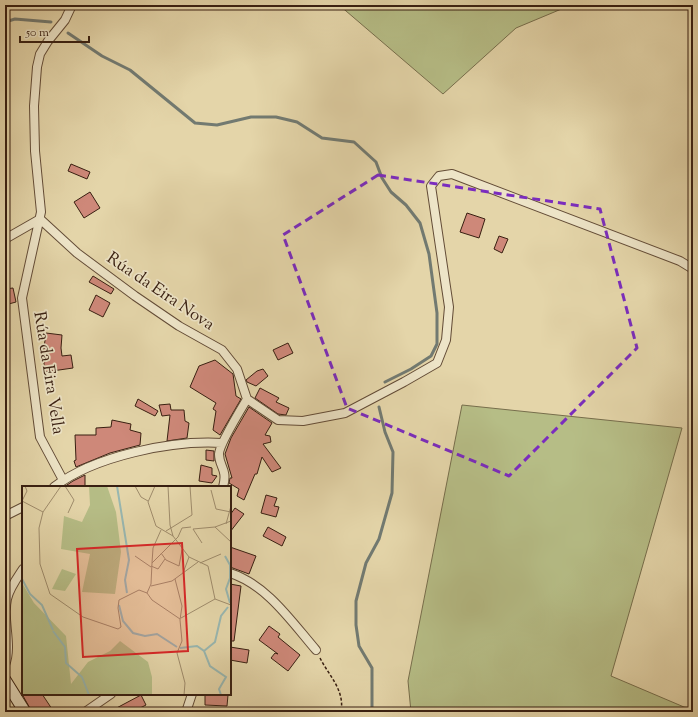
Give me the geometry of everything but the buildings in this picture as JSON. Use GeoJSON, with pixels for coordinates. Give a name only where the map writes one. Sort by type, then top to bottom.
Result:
{"type":"FeatureCollection","features":[{"type":"Feature","properties":{"kind":"street","name":"Rúa da Eira Vella"},"geometry":{"type":"LineString","coordinates":[[63,480],[40,437],[22,298],[40,219],[40,202],[35,151],[34,106],[37,67],[40,54],[48,41],[65,20],[72,5]]}},
{"type":"Feature","properties":{"kind":"street"},"geometry":{"type":"LineString","coordinates":[[223,486],[226,476],[219,455],[222,443],[247,399],[278,420],[303,421],[345,413],[437,363],[446,340],[448,307],[442,254],[431,199],[431,186],[439,176],[452,174],[680,261],[693,269]]}},
{"type":"Feature","properties":{"kind":"street"},"geometry":{"type":"LineString","coordinates":[[5,239],[40,219]]}},
{"type":"Feature","properties":{"kind":"street","name":"Rúa da Eira Nova"},"geometry":{"type":"LineString","coordinates":[[40,219],[77,253],[135,296],[179,326],[222,350],[237,370],[247,399]]}},
{"type":"Feature","properties":{"kind":"street"},"geometry":{"type":"LineString","coordinates":[[55,486],[63,480],[119,456],[145,449],[201,442],[222,443]]}},
{"type":"Feature","properties":{"kind":"street"},"geometry":{"type":"LineString","coordinates":[[5,524],[7,515],[22,508]]}},
{"type":"Feature","properties":{"kind":"street"},"geometry":{"type":"LineString","coordinates":[[5,665],[7,648],[5,614],[7,598],[22,571]]}},
{"type":"Feature","properties":{"kind":"street"},"geometry":{"type":"LineString","coordinates":[[231,574],[258,587],[288,617],[316,650]]}},
{"type":"Feature","properties":{"kind":"street"},"geometry":{"type":"LineString","coordinates":[[5,680],[25,712]]}},
{"type":"Feature","properties":{"kind":"street"},"geometry":{"type":"LineString","coordinates":[[85,712],[110,695]]}},
{"type":"Feature","properties":{"kind":"street"},"geometry":{"type":"LineString","coordinates":[[186,712],[192,695]]}},
{"type":"Feature","properties":{"kind":"path"},"geometry":{"type":"LineString","coordinates":[[316,650],[340,690],[342,704],[341,712]]}},
{"type":"Feature","properties":{"kind":"highlighted area"},"geometry":{"type":"Polygon","coordinates":[[[378,175],[600,209],[637,348],[509,476],[347,408],[283,235],[378,175]]]}},
{"type":"Feature","properties":{"kind":"green space"},"geometry":{"type":"Polygon","coordinates":[[[339,5],[571,5],[516,28],[443,94],[339,5]]]}},
{"type":"Feature","properties":{"kind":"green space"},"geometry":{"type":"Polygon","coordinates":[[[462,405],[682,428],[611,676],[684,707],[693,708],[693,712],[411,712],[408,681],[462,405]]]}},
{"type":"Feature","properties":{"kind":"waterway"},"geometry":{"type":"LineString","coordinates":[[5,22],[15,19],[51,22]]}},
{"type":"Feature","properties":{"kind":"waterway"},"geometry":{"type":"LineString","coordinates":[[68,33],[102,56],[130,70],[195,123],[217,125],[251,117],[276,117],[297,122],[322,138],[354,142],[376,162],[382,178],[391,192],[406,205],[420,223],[429,254],[437,313],[437,344],[431,356],[411,369],[385,382]]}},
{"type":"Feature","properties":{"kind":"waterway"},"geometry":{"type":"LineString","coordinates":[[372,712],[372,668],[359,646],[356,625],[356,601],[366,563],[379,539],[392,493],[393,452],[385,432],[379,407]]}}]}
